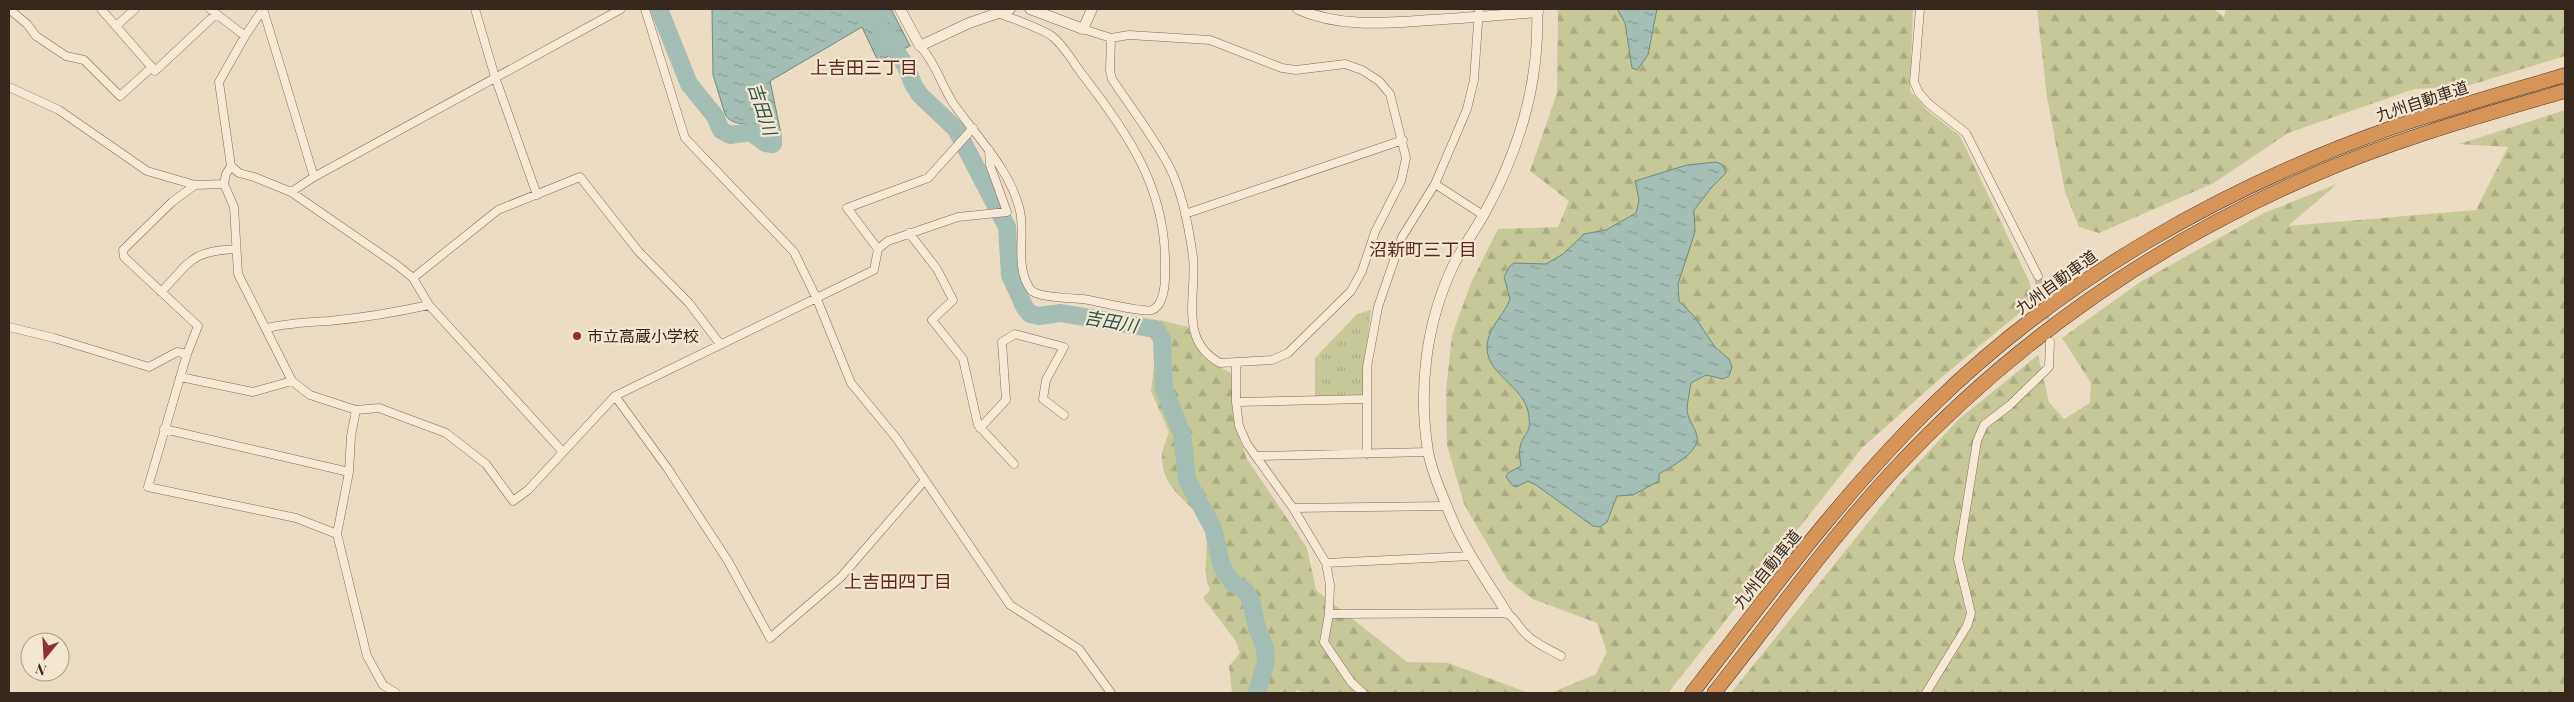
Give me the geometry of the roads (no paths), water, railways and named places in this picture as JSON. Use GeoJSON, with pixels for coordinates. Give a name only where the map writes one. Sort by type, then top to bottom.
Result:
{"type":"FeatureCollection","features":[{"type":"Feature","properties":{"kind":"highway","name":"九州自動車道"},"geometry":{"type":"LineString","coordinates":[[1692,693],[1848,496],[1932,406],[2043,311],[2137,246],[2195,214],[2308,162],[2390,129],[2565,75]]}},
{"type":"Feature","properties":{"kind":"highway","name":"九州自動車道"},"geometry":{"type":"LineString","coordinates":[[1714,693],[1782,604],[1861,507],[1946,418],[2018,353],[2083,304],[2146,261],[2203,228],[2313,175],[2401,141],[2565,91]]}},
{"type":"Feature","properties":{"kind":"street"},"geometry":{"type":"LineString","coordinates":[[9,9],[27,24],[36,36],[66,56],[84,60],[120,96],[152,68]]}},
{"type":"Feature","properties":{"kind":"street"},"geometry":{"type":"LineString","coordinates":[[101,9],[155,71],[213,12],[244,36]]}},
{"type":"Feature","properties":{"kind":"street"},"geometry":{"type":"LineString","coordinates":[[116,26],[135,9]]}},
{"type":"Feature","properties":{"kind":"street"},"geometry":{"type":"LineString","coordinates":[[263,9],[314,177]]}},
{"type":"Feature","properties":{"kind":"street"},"geometry":{"type":"LineString","coordinates":[[263,9],[244,36],[219,82],[231,166],[226,174],[224,184],[234,207],[238,274],[242,286],[266,328],[292,381],[310,395],[356,410],[379,408],[446,433],[486,464],[513,501],[528,490],[562,451],[615,396],[816,297],[846,286],[874,270],[878,249],[888,241],[958,217],[1007,212],[990,165],[989,150]]}},
{"type":"Feature","properties":{"kind":"street"},"geometry":{"type":"LineString","coordinates":[[475,9],[495,77],[537,195]]}},
{"type":"Feature","properties":{"kind":"street"},"geometry":{"type":"LineString","coordinates":[[291,192],[314,177],[621,9]]}},
{"type":"Feature","properties":{"kind":"street"},"geometry":{"type":"LineString","coordinates":[[645,9],[685,138],[794,252],[816,297],[851,383],[897,439],[1010,605],[1079,650],[1111,693]]}},
{"type":"Feature","properties":{"kind":"street"},"geometry":{"type":"LineString","coordinates":[[900,9],[920,46],[929,56],[954,104],[974,128],[1010,183],[1020,208],[1022,270],[1032,291],[1040,296],[1112,303],[1141,310],[1152,310],[1159,305],[1164,292],[1165,240],[1160,210],[1153,187],[1118,121],[1053,36],[996,12]]}},
{"type":"Feature","properties":{"kind":"street"},"geometry":{"type":"LineString","coordinates":[[920,46],[996,12],[1010,9]]}},
{"type":"Feature","properties":{"kind":"street"},"geometry":{"type":"LineString","coordinates":[[1030,9],[1111,38],[1129,35],[1210,40],[1282,68],[1296,70],[1345,64],[1379,81],[1390,94],[1406,158],[1401,181],[1375,232],[1362,271],[1351,291],[1288,353],[1272,360],[1220,364],[1210,358],[1200,348],[1195,337],[1193,258],[1185,214],[1170,168],[1112,78],[1110,71],[1111,38]]}},
{"type":"Feature","properties":{"kind":"street"},"geometry":{"type":"LineString","coordinates":[[1083,29],[1092,9]]}},
{"type":"Feature","properties":{"kind":"street"},"geometry":{"type":"LineString","coordinates":[[1298,9],[1328,19],[1353,23],[1537,10],[1537,49],[1526,113],[1512,158],[1483,216],[1453,266],[1444,288],[1431,330],[1424,378],[1428,452],[1446,506],[1472,556],[1507,613],[1516,619],[1523,632],[1531,639],[1561,656]]}},
{"type":"Feature","properties":{"kind":"street"},"geometry":{"type":"LineString","coordinates":[[1920,9],[1914,82],[1919,94],[1966,133],[2038,276]]}},
{"type":"Feature","properties":{"kind":"street"},"geometry":{"type":"LineString","coordinates":[[1367,454],[1367,368],[1378,307],[1402,237],[1435,184],[1467,109],[1474,80],[1479,13]]}},
{"type":"Feature","properties":{"kind":"street"},"geometry":{"type":"LineString","coordinates":[[9,87],[59,110],[147,171],[195,185],[224,184]]}},
{"type":"Feature","properties":{"kind":"street"},"geometry":{"type":"LineString","coordinates":[[878,249],[847,208],[928,178],[974,128]]}},
{"type":"Feature","properties":{"kind":"street"},"geometry":{"type":"LineString","coordinates":[[1185,214],[1403,140]]}},
{"type":"Feature","properties":{"kind":"street"},"geometry":{"type":"LineString","coordinates":[[231,166],[239,173],[291,192],[413,278],[429,305],[562,451]]}},
{"type":"Feature","properties":{"kind":"street"},"geometry":{"type":"LineString","coordinates":[[413,278],[498,210],[580,177],[639,252],[689,303],[720,344]]}},
{"type":"Feature","properties":{"kind":"street"},"geometry":{"type":"LineString","coordinates":[[1435,184],[1483,216]]}},
{"type":"Feature","properties":{"kind":"street"},"geometry":{"type":"LineString","coordinates":[[195,185],[172,202],[123,250],[124,257],[198,326],[180,377],[148,487],[296,518],[337,534]]}},
{"type":"Feature","properties":{"kind":"street"},"geometry":{"type":"LineString","coordinates":[[909,233],[937,269],[953,300],[932,320],[963,359],[980,428],[1014,464]]}},
{"type":"Feature","properties":{"kind":"street"},"geometry":{"type":"LineString","coordinates":[[161,292],[194,257],[210,250],[236,249]]}},
{"type":"Feature","properties":{"kind":"street"},"geometry":{"type":"LineString","coordinates":[[266,328],[292,322],[330,321],[399,312],[429,305]]}},
{"type":"Feature","properties":{"kind":"street"},"geometry":{"type":"LineString","coordinates":[[9,327],[54,338],[149,367],[177,352],[188,354]]}},
{"type":"Feature","properties":{"kind":"street"},"geometry":{"type":"LineString","coordinates":[[980,428],[1006,400],[1002,342],[1015,334],[1064,347],[1046,380],[1043,399],[1064,415]]}},
{"type":"Feature","properties":{"kind":"street"},"geometry":{"type":"LineString","coordinates":[[1926,693],[1967,626],[1971,613],[1958,559],[1977,441],[1984,425],[2010,405],[2049,367],[2050,342]]}},
{"type":"Feature","properties":{"kind":"street"},"geometry":{"type":"LineString","coordinates":[[1236,364],[1236,402],[1239,426],[1247,444],[1258,456],[1293,508],[1326,563],[1330,586],[1329,614],[1324,642],[1351,682],[1364,693]]}},
{"type":"Feature","properties":{"kind":"street"},"geometry":{"type":"LineString","coordinates":[[180,377],[253,392],[292,381]]}},
{"type":"Feature","properties":{"kind":"street"},"geometry":{"type":"LineString","coordinates":[[615,396],[668,469],[717,544],[770,638],[841,577],[925,480]]}},
{"type":"Feature","properties":{"kind":"street"},"geometry":{"type":"LineString","coordinates":[[1236,402],[1366,399]]}},
{"type":"Feature","properties":{"kind":"street"},"geometry":{"type":"LineString","coordinates":[[356,410],[351,436],[349,472],[337,534],[367,656],[383,685],[396,693]]}},
{"type":"Feature","properties":{"kind":"street"},"geometry":{"type":"LineString","coordinates":[[164,429],[349,472]]}},
{"type":"Feature","properties":{"kind":"street"},"geometry":{"type":"LineString","coordinates":[[1258,456],[1428,452]]}},
{"type":"Feature","properties":{"kind":"street"},"geometry":{"type":"LineString","coordinates":[[1293,508],[1446,506]]}},
{"type":"Feature","properties":{"kind":"street"},"geometry":{"type":"LineString","coordinates":[[1326,563],[1472,556]]}},
{"type":"Feature","properties":{"kind":"street"},"geometry":{"type":"LineString","coordinates":[[1329,614],[1507,613]]}},
{"type":"Feature","properties":{"kind":"water"},"geometry":{"type":"Polygon","coordinates":[[[712,9],[891,9],[910,46],[878,61],[862,27],[770,81],[781,134],[759,134],[759,124],[731,121],[725,114],[713,75],[712,9]]]}},
{"type":"Feature","properties":{"kind":"water"},"geometry":{"type":"Polygon","coordinates":[[[1617,9],[1657,9],[1648,55],[1637,70],[1632,68],[1625,23],[1617,9]]]}},
{"type":"Feature","properties":{"kind":"water"},"geometry":{"type":"Polygon","coordinates":[[[1716,162],[1723,165],[1726,173],[1694,210],[1695,232],[1678,284],[1679,301],[1694,316],[1715,347],[1729,359],[1732,367],[1729,376],[1723,379],[1706,375],[1691,383],[1687,410],[1697,436],[1694,448],[1683,459],[1659,474],[1659,481],[1633,495],[1617,496],[1607,522],[1600,527],[1593,526],[1536,485],[1528,481],[1516,487],[1506,477],[1508,473],[1521,466],[1520,447],[1529,428],[1529,419],[1524,401],[1494,367],[1489,358],[1487,348],[1491,331],[1510,299],[1504,277],[1510,266],[1514,263],[1546,264],[1563,254],[1584,234],[1606,230],[1636,213],[1639,200],[1635,181],[1687,165],[1716,162]]]}},
{"type":"Feature","properties":{"kind":"waterway","name":"吉田川"},"geometry":{"type":"LineString","coordinates":[[659,9],[689,84],[715,116],[721,130],[730,135],[751,132],[765,143],[773,144],[773,136],[761,113]]}},
{"type":"Feature","properties":{"kind":"waterway","name":"吉田川"},"geometry":{"type":"LineString","coordinates":[[865,9],[875,20],[906,66],[913,84],[920,95],[956,129],[1007,227],[1010,275],[1025,308],[1030,314],[1039,316],[1061,313],[1156,329],[1162,339],[1164,389],[1182,434],[1187,480],[1213,528],[1222,567],[1232,582],[1245,591],[1251,600],[1257,628],[1265,648],[1266,662],[1257,693]]}},
{"type":"Feature","properties":{"kind":"tunnel"},"geometry":{"type":"LineString","coordinates":[[2038,276],[2048,333]]}},
{"type":"Feature","properties":{"kind":"place","name":"市立高蔵小学校"},"geometry":{"type":"Point","coordinates":[577,336]}},
{"type":"Feature","properties":{"kind":"district","name":"上吉田三丁目"},"geometry":{"type":"Point","coordinates":[864,68]}},
{"type":"Feature","properties":{"kind":"district","name":"沼新町三丁目"},"geometry":{"type":"Point","coordinates":[1423,250]}},
{"type":"Feature","properties":{"kind":"district","name":"上吉田四丁目"},"geometry":{"type":"Point","coordinates":[898,582]}}]}
